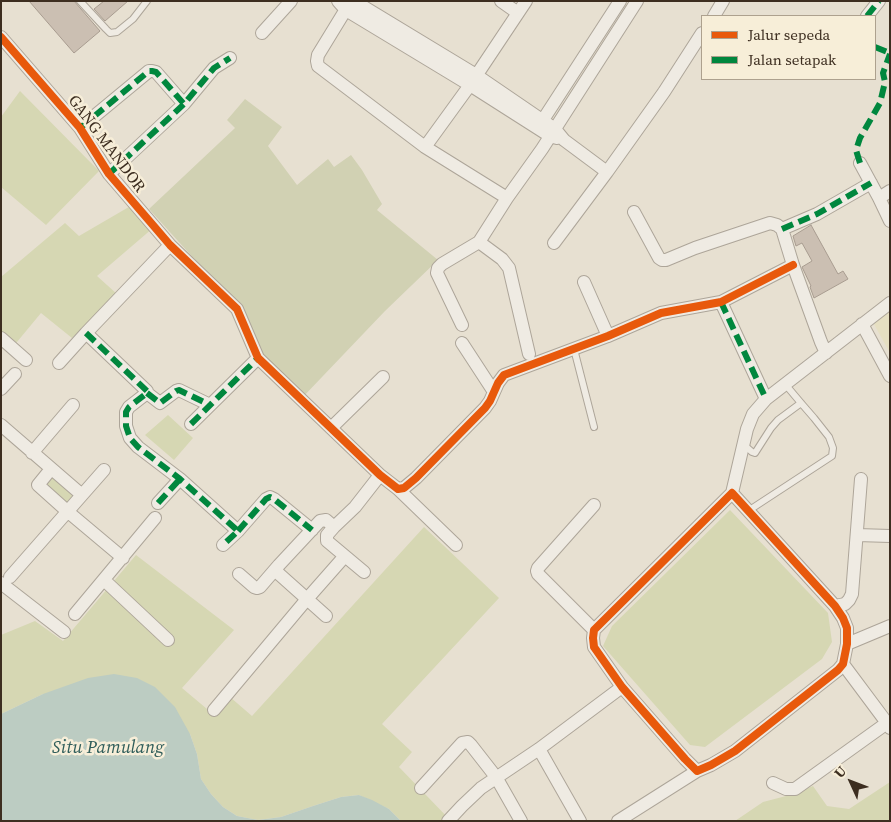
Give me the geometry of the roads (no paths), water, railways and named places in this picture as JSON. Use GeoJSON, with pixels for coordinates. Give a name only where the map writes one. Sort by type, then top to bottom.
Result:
{"type":"FeatureCollection","features":[{"type":"Feature","properties":{"kind":"street"},"geometry":{"type":"LineString","coordinates":[[262,33],[291,1]]}},
{"type":"Feature","properties":{"kind":"street"},"geometry":{"type":"LineString","coordinates":[[501,1],[518,13]]}},
{"type":"Feature","properties":{"kind":"street"},"geometry":{"type":"LineString","coordinates":[[426,147],[526,1]]}},
{"type":"Feature","properties":{"kind":"street"},"geometry":{"type":"LineString","coordinates":[[540,124],[620,1]]}},
{"type":"Feature","properties":{"kind":"street"},"geometry":{"type":"LineString","coordinates":[[462,326],[437,273],[438,268],[480,242],[637,1]]}},
{"type":"Feature","properties":{"kind":"street"},"geometry":{"type":"LineString","coordinates":[[715,15],[723,1]]}},
{"type":"Feature","properties":{"kind":"street"},"geometry":{"type":"LineString","coordinates":[[867,15],[879,1]]}},
{"type":"Feature","properties":{"kind":"street"},"geometry":{"type":"LineString","coordinates":[[508,198],[426,147],[318,66],[318,56],[347,3],[473,80],[553,132],[607,172]]}},
{"type":"Feature","properties":{"kind":"street"},"geometry":{"type":"LineString","coordinates":[[554,243],[664,92],[701,36]]}},
{"type":"Feature","properties":{"kind":"street","name":"GANG MANDOR"},"geometry":{"type":"LineString","coordinates":[[1,37],[80,128],[109,174],[170,245],[237,309],[258,358]]}},
{"type":"Feature","properties":{"kind":"street"},"geometry":{"type":"LineString","coordinates":[[109,174],[184,104],[214,68],[230,58]]}},
{"type":"Feature","properties":{"kind":"street"},"geometry":{"type":"LineString","coordinates":[[80,128],[152,70],[156,72],[184,104]]}},
{"type":"Feature","properties":{"kind":"street"},"geometry":{"type":"LineString","coordinates":[[860,163],[871,183],[884,195],[890,221]]}},
{"type":"Feature","properties":{"kind":"street"},"geometry":{"type":"LineString","coordinates":[[782,230],[812,216],[871,183]]}},
{"type":"Feature","properties":{"kind":"street"},"geometry":{"type":"LineString","coordinates":[[634,212],[659,258],[662,260],[770,224],[777,225],[782,230],[826,353]]}},
{"type":"Feature","properties":{"kind":"street"},"geometry":{"type":"LineString","coordinates":[[480,242],[502,259],[509,268],[528,354]]}},
{"type":"Feature","properties":{"kind":"street"},"geometry":{"type":"LineString","coordinates":[[59,363],[170,245]]}},
{"type":"Feature","properties":{"kind":"street"},"geometry":{"type":"LineString","coordinates":[[398,489],[404,488],[416,478],[485,408],[498,382],[504,375],[608,336],[660,314],[721,302],[793,265]]}},
{"type":"Feature","properties":{"kind":"street"},"geometry":{"type":"LineString","coordinates":[[584,282],[608,336]]}},
{"type":"Feature","properties":{"kind":"street"},"geometry":{"type":"LineString","coordinates":[[721,302],[766,399]]}},
{"type":"Feature","properties":{"kind":"street"},"geometry":{"type":"LineString","coordinates":[[697,771],[622,688],[594,647],[594,630],[732,493],[747,428],[753,414],[766,399],[890,303]]}},
{"type":"Feature","properties":{"kind":"street"},"geometry":{"type":"LineString","coordinates":[[862,324],[890,376]]}},
{"type":"Feature","properties":{"kind":"street"},"geometry":{"type":"LineString","coordinates":[[86,333],[147,393],[160,403],[176,390],[179,390],[210,405]]}},
{"type":"Feature","properties":{"kind":"street"},"geometry":{"type":"LineString","coordinates":[[1,338],[26,360]]}},
{"type":"Feature","properties":{"kind":"street"},"geometry":{"type":"LineString","coordinates":[[462,343],[494,392]]}},
{"type":"Feature","properties":{"kind":"street"},"geometry":{"type":"LineString","coordinates":[[191,424],[258,358],[456,545]]}},
{"type":"Feature","properties":{"kind":"street"},"geometry":{"type":"LineString","coordinates":[[1,389],[15,374]]}},
{"type":"Feature","properties":{"kind":"street"},"geometry":{"type":"LineString","coordinates":[[331,428],[383,377]]}},
{"type":"Feature","properties":{"kind":"street"},"geometry":{"type":"LineString","coordinates":[[147,393],[129,407],[126,412],[125,419],[128,434],[133,443],[180,479],[238,531]]}},
{"type":"Feature","properties":{"kind":"street"},"geometry":{"type":"LineString","coordinates":[[32,453],[74,405]]}},
{"type":"Feature","properties":{"kind":"street"},"geometry":{"type":"LineString","coordinates":[[1,425],[82,495]]}},
{"type":"Feature","properties":{"kind":"street"},"geometry":{"type":"LineString","coordinates":[[51,469],[38,485],[123,558]]}},
{"type":"Feature","properties":{"kind":"street"},"geometry":{"type":"LineString","coordinates":[[64,632],[5,585],[104,470]]}},
{"type":"Feature","properties":{"kind":"street"},"geometry":{"type":"LineString","coordinates":[[364,572],[327,541],[327,535],[355,507],[380,474]]}},
{"type":"Feature","properties":{"kind":"street"},"geometry":{"type":"LineString","coordinates":[[158,503],[180,479]]}},
{"type":"Feature","properties":{"kind":"street"},"geometry":{"type":"LineString","coordinates":[[835,606],[845,604],[852,594],[861,479]]}},
{"type":"Feature","properties":{"kind":"street"},"geometry":{"type":"LineString","coordinates":[[618,821],[697,771],[735,751],[838,670],[844,659],[847,628],[835,606],[732,493]]}},
{"type":"Feature","properties":{"kind":"street"},"geometry":{"type":"LineString","coordinates":[[224,545],[266,499],[270,497],[312,530]]}},
{"type":"Feature","properties":{"kind":"street"},"geometry":{"type":"LineString","coordinates":[[594,505],[537,571],[594,630]]}},
{"type":"Feature","properties":{"kind":"street"},"geometry":{"type":"LineString","coordinates":[[75,614],[155,518]]}},
{"type":"Feature","properties":{"kind":"street"},"geometry":{"type":"LineString","coordinates":[[239,574],[254,587],[260,587],[320,521],[326,520],[334,527]]}},
{"type":"Feature","properties":{"kind":"street"},"geometry":{"type":"LineString","coordinates":[[857,535],[890,536]]}},
{"type":"Feature","properties":{"kind":"street"},"geometry":{"type":"LineString","coordinates":[[214,710],[344,557]]}},
{"type":"Feature","properties":{"kind":"street"},"geometry":{"type":"LineString","coordinates":[[279,574],[326,616]]}},
{"type":"Feature","properties":{"kind":"street"},"geometry":{"type":"LineString","coordinates":[[104,580],[168,640]]}},
{"type":"Feature","properties":{"kind":"street"},"geometry":{"type":"LineString","coordinates":[[846,644],[890,626]]}},
{"type":"Feature","properties":{"kind":"street"},"geometry":{"type":"LineString","coordinates":[[773,783],[786,789],[795,788],[888,726],[842,664]]}},
{"type":"Feature","properties":{"kind":"street"},"geometry":{"type":"LineString","coordinates":[[448,821],[481,788],[622,688]]}},
{"type":"Feature","properties":{"kind":"street"},"geometry":{"type":"LineString","coordinates":[[421,788],[462,743],[468,742],[496,777],[521,821]]}},
{"type":"Feature","properties":{"kind":"street"},"geometry":{"type":"LineString","coordinates":[[538,749],[580,821]]}},
{"type":"Feature","properties":{"kind":"lane"},"geometry":{"type":"LineString","coordinates":[[80,1],[110,33],[117,32],[133,18],[147,1]]}},
{"type":"Feature","properties":{"kind":"lane"},"geometry":{"type":"LineString","coordinates":[[574,349],[594,427]]}},
{"type":"Feature","properties":{"kind":"lane"},"geometry":{"type":"LineString","coordinates":[[748,511],[832,456],[833,448],[829,437],[785,384]]}},
{"type":"Feature","properties":{"kind":"lane"},"geometry":{"type":"LineString","coordinates":[[743,444],[752,452],[756,452],[778,420],[801,403]]}},
{"type":"Feature","properties":{"kind":"water","name":"Situ Pamulang"},"geometry":{"type":"Polygon","coordinates":[[[114,674],[137,678],[155,687],[175,707],[190,734],[197,754],[201,779],[223,807],[237,816],[258,820],[281,817],[341,797],[359,795],[389,809],[401,821],[1,821],[1,714],[43,694],[88,678],[114,674]]]}}]}
